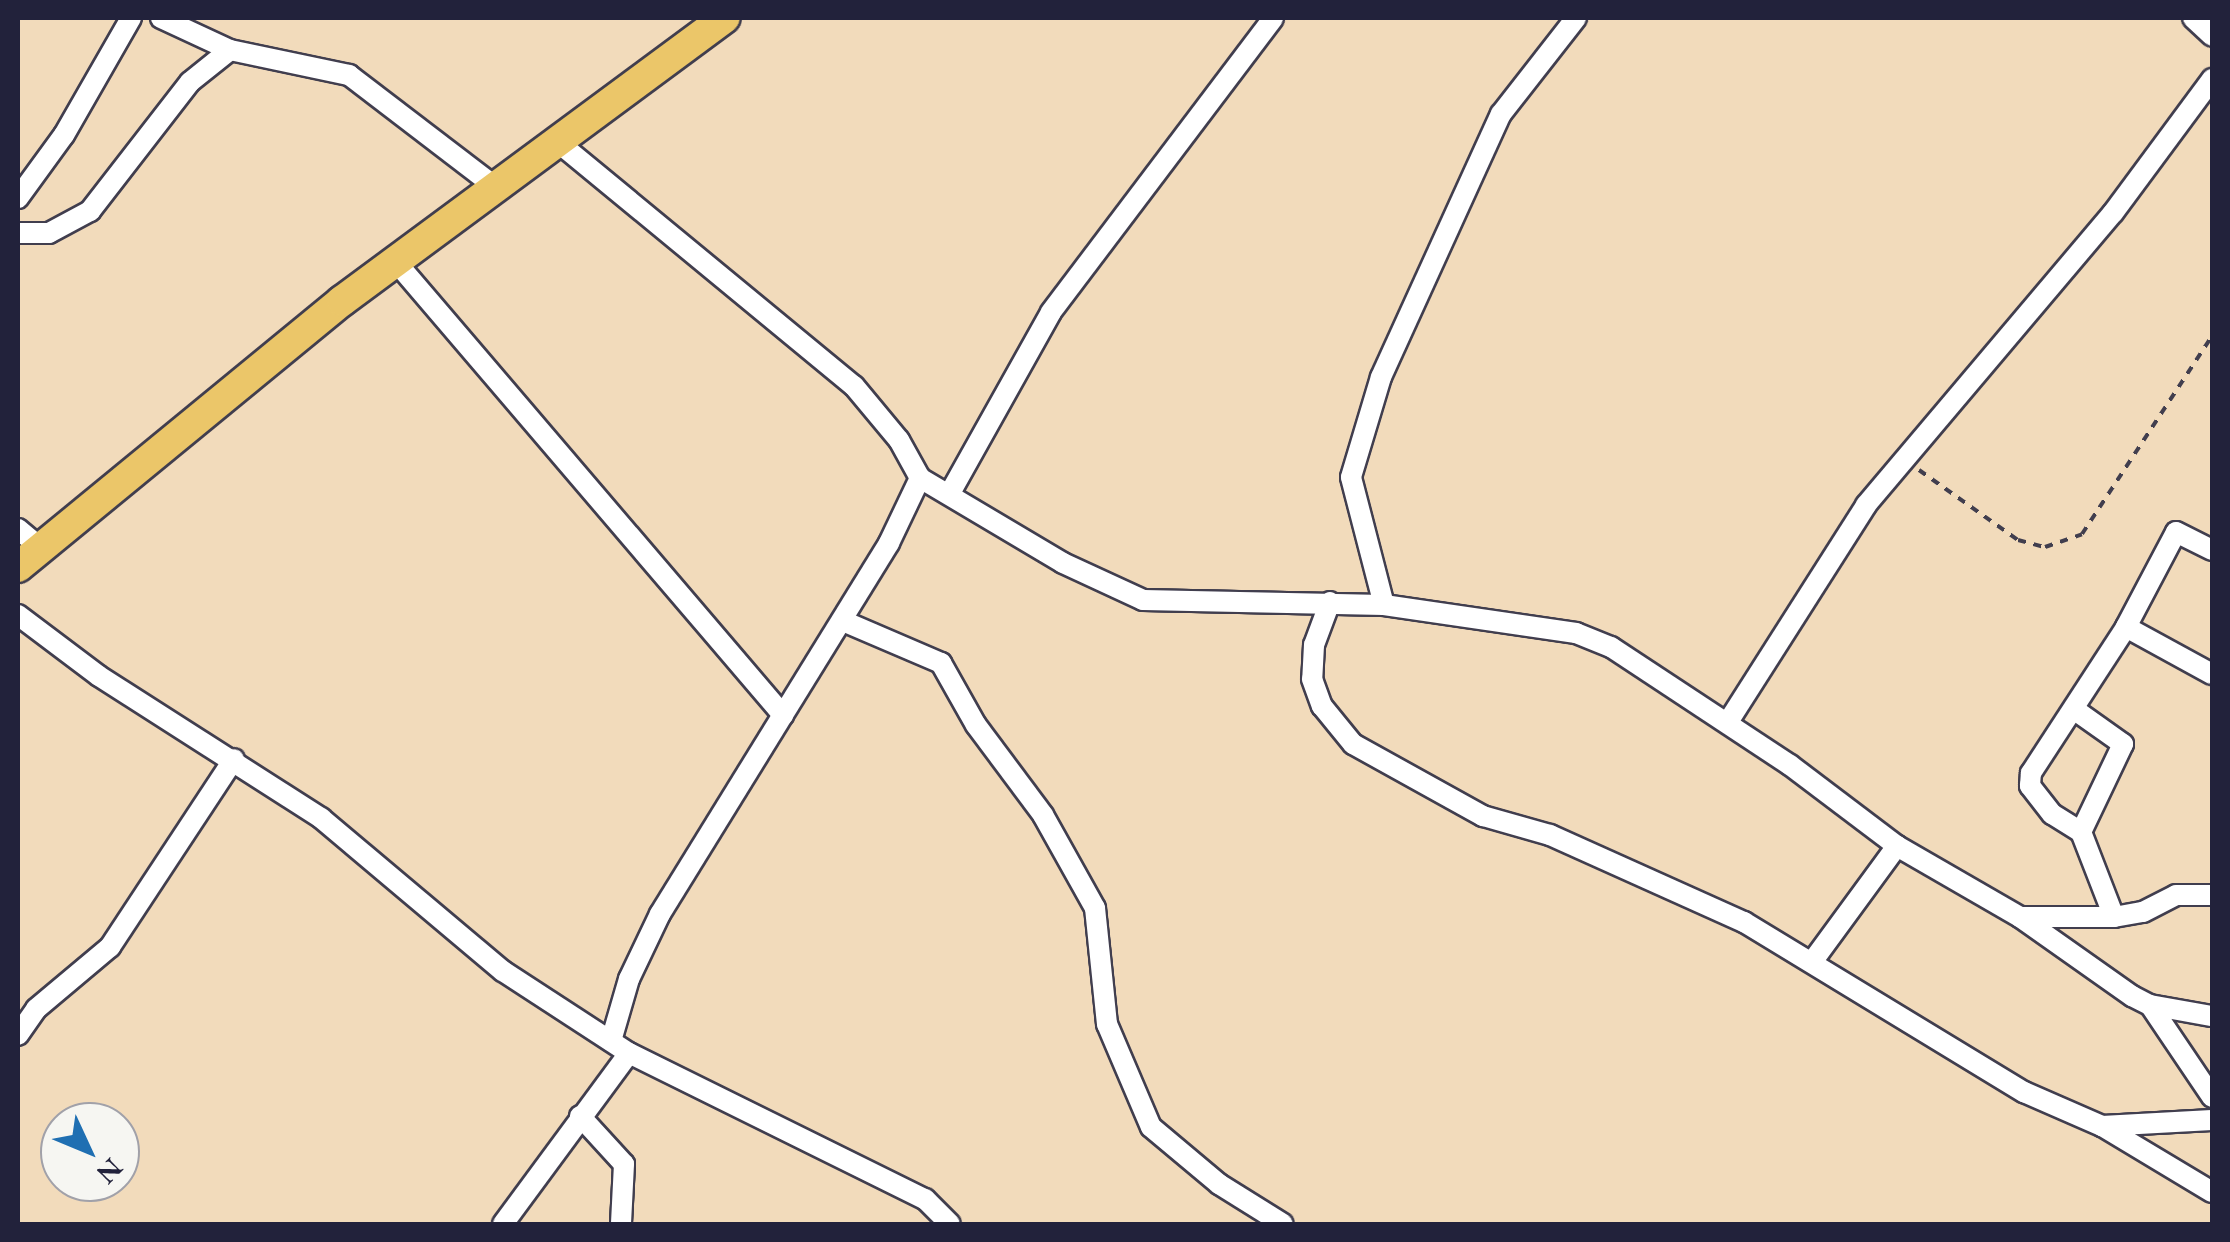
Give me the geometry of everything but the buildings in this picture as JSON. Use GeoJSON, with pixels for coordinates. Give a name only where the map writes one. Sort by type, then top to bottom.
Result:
{"type":"FeatureCollection","features":[{"type":"Feature","properties":{"kind":"main road"},"geometry":{"type":"LineString","coordinates":[[25,548],[396,262],[725,18]]}},
{"type":"Feature","properties":{"kind":"street"},"geometry":{"type":"LineString","coordinates":[[18,198],[64,135],[131,18]]}},
{"type":"Feature","properties":{"kind":"street"},"geometry":{"type":"LineString","coordinates":[[161,18],[230,50],[349,75],[498,189]]}},
{"type":"Feature","properties":{"kind":"street"},"geometry":{"type":"LineString","coordinates":[[950,493],[1051,312],[1274,18]]}},
{"type":"Feature","properties":{"kind":"street"},"geometry":{"type":"LineString","coordinates":[[1384,605],[1351,478],[1380,377],[1501,114],[1576,18]]}},
{"type":"Feature","properties":{"kind":"street"},"geometry":{"type":"LineString","coordinates":[[2192,18],[2212,36]]}},
{"type":"Feature","properties":{"kind":"street"},"geometry":{"type":"LineString","coordinates":[[18,233],[49,233],[90,210],[180,94],[230,50]]}},
{"type":"Feature","properties":{"kind":"street"},"geometry":{"type":"LineString","coordinates":[[1728,722],[1855,520],[2124,199],[2212,79]]}},
{"type":"Feature","properties":{"kind":"street"},"geometry":{"type":"LineString","coordinates":[[558,143],[854,386],[899,440],[920,478],[1063,562],[1142,600],[1384,605],[1576,633],[1610,646],[1728,722],[1897,846],[2020,917],[2150,1005],[2212,1098]]}},
{"type":"Feature","properties":{"kind":"street"},"geometry":{"type":"LineString","coordinates":[[396,262],[783,715]]}},
{"type":"Feature","properties":{"kind":"street"},"geometry":{"type":"LineString","coordinates":[[503,1224],[580,1116],[620,1047],[629,979],[660,914],[842,622],[920,478]]}},
{"type":"Feature","properties":{"kind":"street"},"geometry":{"type":"LineString","coordinates":[[2114,917],[2081,832],[2052,814],[2030,786],[2031,774],[2126,627],[2176,532],[2212,550]]}},
{"type":"Feature","properties":{"kind":"street"},"geometry":{"type":"LineString","coordinates":[[1330,602],[1314,645],[1312,679],[1322,706],[1353,744],[1483,816],[1668,884],[1812,962],[2024,1092],[2102,1126],[2212,1192]]}},
{"type":"Feature","properties":{"kind":"street"},"geometry":{"type":"LineString","coordinates":[[18,615],[99,676],[321,818],[502,971],[620,1047],[925,1199],[950,1224]]}},
{"type":"Feature","properties":{"kind":"street"},"geometry":{"type":"LineString","coordinates":[[842,622],[941,663],[976,725],[1043,815],[1095,908],[1107,1024],[1151,1127],[1220,1184],[1284,1224]]}},
{"type":"Feature","properties":{"kind":"street"},"geometry":{"type":"LineString","coordinates":[[2126,627],[2212,674]]}},
{"type":"Feature","properties":{"kind":"street"},"geometry":{"type":"LineString","coordinates":[[2075,710],[2123,744],[2081,832]]}},
{"type":"Feature","properties":{"kind":"street"},"geometry":{"type":"LineString","coordinates":[[18,1036],[36,1008],[110,947],[234,760]]}},
{"type":"Feature","properties":{"kind":"street"},"geometry":{"type":"LineString","coordinates":[[1812,962],[1897,846]]}},
{"type":"Feature","properties":{"kind":"street"},"geometry":{"type":"LineString","coordinates":[[2020,917],[2114,917],[2143,912],[2176,895],[2212,895]]}},
{"type":"Feature","properties":{"kind":"street"},"geometry":{"type":"LineString","coordinates":[[2150,1005],[2212,1016]]}},
{"type":"Feature","properties":{"kind":"street"},"geometry":{"type":"LineString","coordinates":[[580,1116],[624,1164],[621,1224]]}},
{"type":"Feature","properties":{"kind":"street"},"geometry":{"type":"LineString","coordinates":[[2102,1126],[2212,1120]]}},
{"type":"Feature","properties":{"kind":"path"},"geometry":{"type":"LineString","coordinates":[[1904,458],[2018,540],[2045,547],[2082,534],[2212,336]]}}]}
